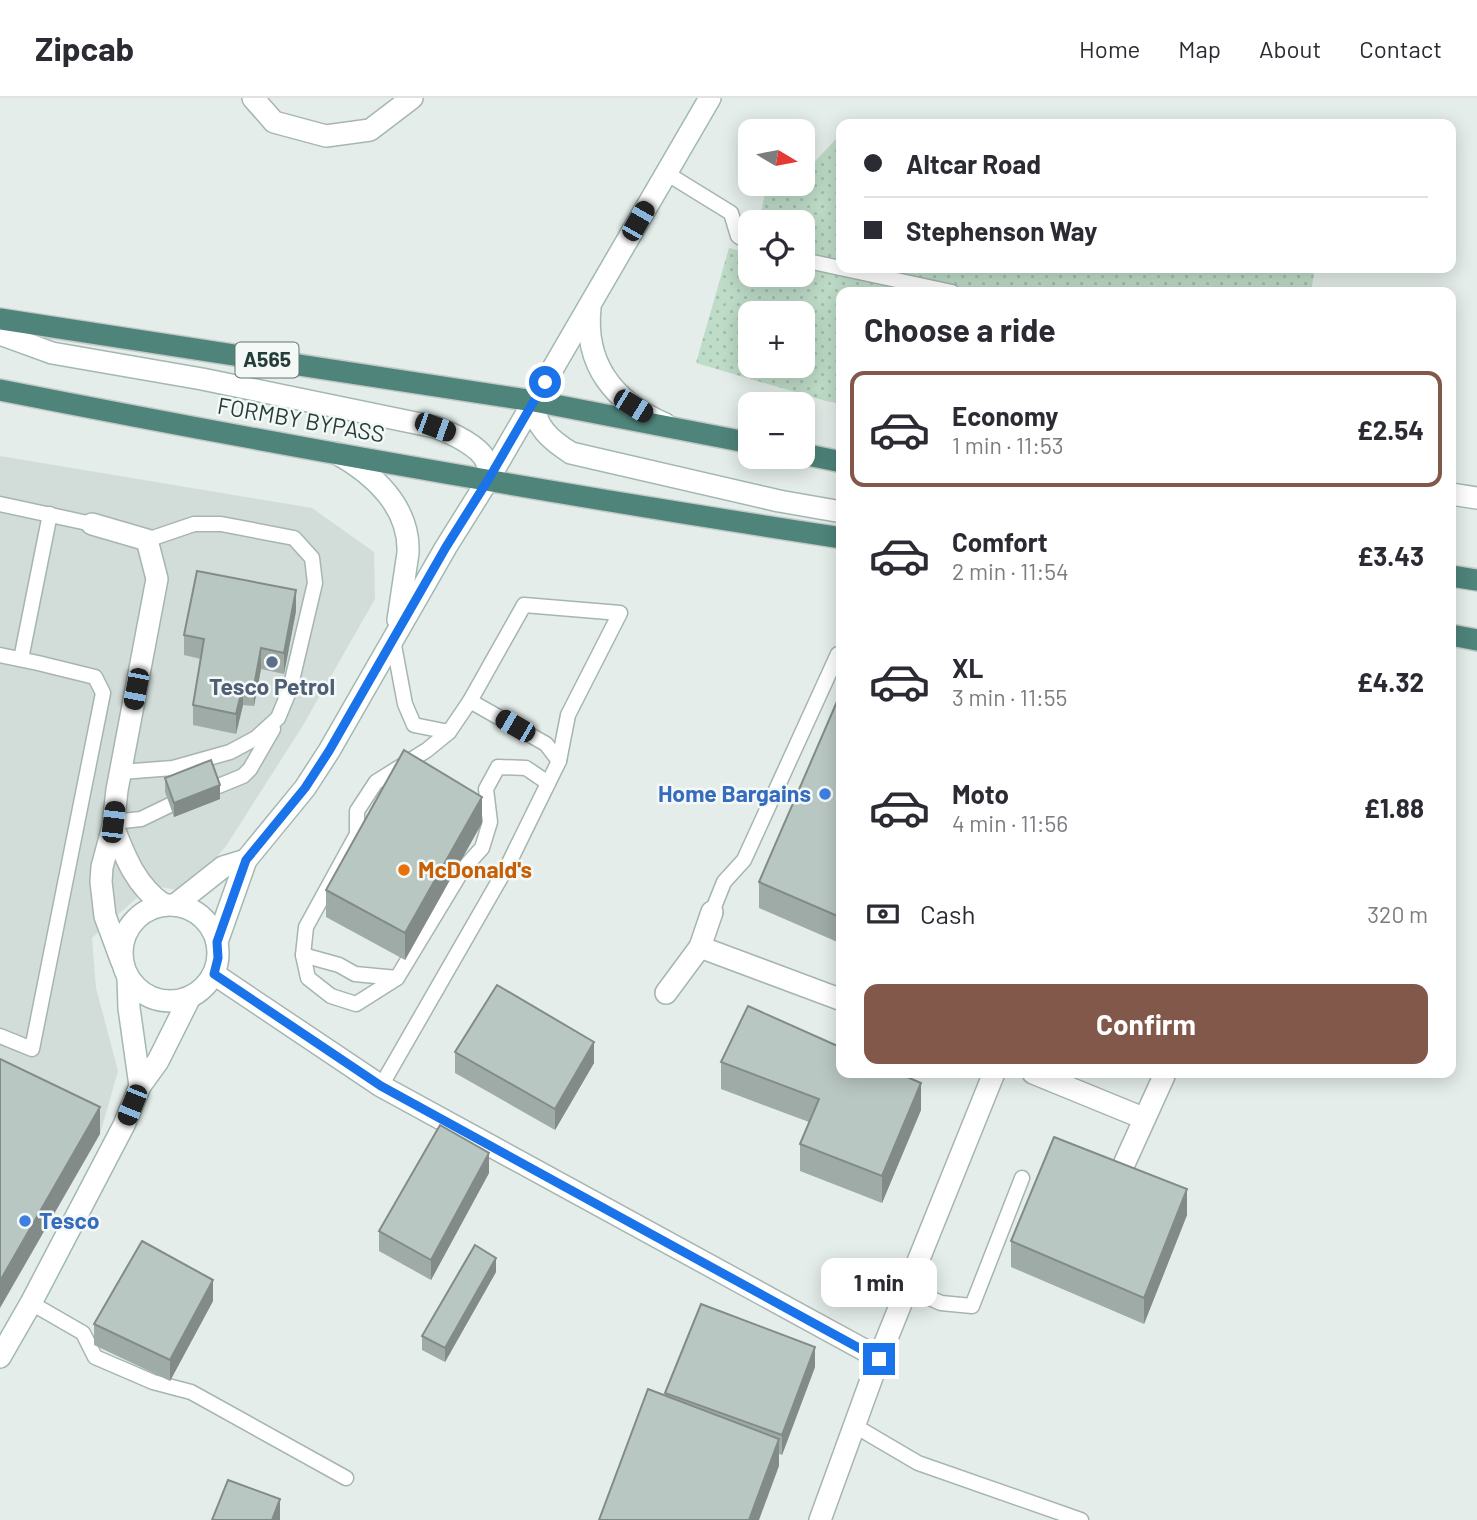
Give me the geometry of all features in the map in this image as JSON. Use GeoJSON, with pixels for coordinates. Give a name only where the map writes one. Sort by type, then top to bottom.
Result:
{"type":"FeatureCollection","features":[{"type":"Feature","properties":{"kind":"highway","name":"A565"},"geometry":{"type":"LineString","coordinates":[[0,319],[534,401],[738,440]]}},
{"type":"Feature","properties":{"kind":"highway","name":"FORMBY BYPASS"},"geometry":{"type":"LineString","coordinates":[[0,390],[624,505],[836,537]]}},
{"type":"Feature","properties":{"kind":"highway"},"geometry":{"type":"LineString","coordinates":[[815,456],[836,461]]}},
{"type":"Feature","properties":{"kind":"highway"},"geometry":{"type":"LineString","coordinates":[[1456,577],[1477,580]]}},
{"type":"Feature","properties":{"kind":"highway"},"geometry":{"type":"LineString","coordinates":[[1456,636],[1477,640]]}},
{"type":"Feature","properties":{"kind":"main road"},"geometry":{"type":"LineString","coordinates":[[253,98],[274,122],[326,136],[370,130],[412,98]]}},
{"type":"Feature","properties":{"kind":"main road"},"geometry":{"type":"LineString","coordinates":[[217,942],[246,860],[305,788],[323,760],[710,98]]}},
{"type":"Feature","properties":{"kind":"main road"},"geometry":{"type":"LineString","coordinates":[[591,303],[590,343],[604,376],[633,406],[648,416],[679,429]]}},
{"type":"Feature","properties":{"kind":"main road"},"geometry":{"type":"LineString","coordinates":[[0,334],[52,353],[202,379],[435,427],[462,439],[483,456],[487,463],[488,480]]}},
{"type":"Feature","properties":{"kind":"main road"},"geometry":{"type":"LineString","coordinates":[[534,401],[534,410],[543,431],[571,453],[779,501],[836,511]]}},
{"type":"Feature","properties":{"kind":"main road"},"geometry":{"type":"LineString","coordinates":[[334,453],[358,467],[379,485],[395,503],[404,523],[408,553],[394,638]]}},
{"type":"Feature","properties":{"kind":"main road"},"geometry":{"type":"LineString","coordinates":[[1456,495],[1477,498]]}},
{"type":"Feature","properties":{"kind":"main road"},"geometry":{"type":"LineString","coordinates":[[92,524],[147,540],[157,579],[113,824],[102,867],[105,916],[125,970],[137,989],[148,997],[162,1001],[190,997],[204,988],[214,974],[218,958],[217,942],[211,928],[202,917],[190,909],[153,898],[142,886],[125,858],[113,824]]}},
{"type":"Feature","properties":{"kind":"main road"},"geometry":{"type":"LineString","coordinates":[[140,1086],[122,946],[127,931],[136,918],[149,909],[170,905],[223,867],[246,860]]}},
{"type":"Feature","properties":{"kind":"main road"},"geometry":{"type":"LineString","coordinates":[[666,993],[700,947],[712,912]]}},
{"type":"Feature","properties":{"kind":"main road"},"geometry":{"type":"LineString","coordinates":[[700,947],[836,998]]}},
{"type":"Feature","properties":{"kind":"main road"},"geometry":{"type":"LineString","coordinates":[[214,974],[381,1086],[879,1359]]}},
{"type":"Feature","properties":{"kind":"main road"},"geometry":{"type":"LineString","coordinates":[[0,1357],[124,1125],[140,1086],[158,1061],[190,997]]}},
{"type":"Feature","properties":{"kind":"main road"},"geometry":{"type":"LineString","coordinates":[[820,1520],[879,1359],[992,1078]]}},
{"type":"Feature","properties":{"kind":"main road"},"geometry":{"type":"LineString","coordinates":[[1045,1078],[1143,1118]]}},
{"type":"Feature","properties":{"kind":"main road"},"geometry":{"type":"LineString","coordinates":[[1125,1162],[1163,1078]]}},
{"type":"Feature","properties":{"kind":"lane"},"geometry":{"type":"LineString","coordinates":[[666,173],[731,213],[738,236]]}},
{"type":"Feature","properties":{"kind":"lane"},"geometry":{"type":"LineString","coordinates":[[815,263],[836,267]]}},
{"type":"Feature","properties":{"kind":"lane"},"geometry":{"type":"LineString","coordinates":[[864,273],[929,287]]}},
{"type":"Feature","properties":{"kind":"lane"},"geometry":{"type":"LineString","coordinates":[[0,504],[92,524]]}},
{"type":"Feature","properties":{"kind":"lane"},"geometry":{"type":"LineString","coordinates":[[21,659],[50,514]]}},
{"type":"Feature","properties":{"kind":"lane"},"geometry":{"type":"LineString","coordinates":[[147,540],[194,524],[221,524],[294,538],[312,558],[315,583],[290,689],[278,718],[250,769],[243,776],[216,788]]}},
{"type":"Feature","properties":{"kind":"lane"},"geometry":{"type":"LineString","coordinates":[[546,744],[568,715],[620,613],[524,605],[470,701],[449,732],[427,750],[376,782],[357,811],[357,834],[306,927],[303,955],[308,978],[331,996],[356,1004],[397,978],[463,869],[482,848],[489,822],[485,789],[498,767],[526,768],[548,783]]}},
{"type":"Feature","properties":{"kind":"lane"},"geometry":{"type":"LineString","coordinates":[[394,638],[405,704],[414,725],[449,732]]}},
{"type":"Feature","properties":{"kind":"lane"},"geometry":{"type":"LineString","coordinates":[[0,655],[95,677],[103,693],[32,1049],[0,1036]]}},
{"type":"Feature","properties":{"kind":"lane"},"geometry":{"type":"LineString","coordinates":[[712,912],[724,882],[744,860],[836,658]]}},
{"type":"Feature","properties":{"kind":"lane"},"geometry":{"type":"LineString","coordinates":[[470,701],[546,744],[559,761]]}},
{"type":"Feature","properties":{"kind":"lane"},"geometry":{"type":"LineString","coordinates":[[381,1086],[508,865],[559,761],[568,715]]}},
{"type":"Feature","properties":{"kind":"lane"},"geometry":{"type":"LineString","coordinates":[[121,772],[173,768],[230,752],[256,738],[278,718]]}},
{"type":"Feature","properties":{"kind":"lane"},"geometry":{"type":"LineString","coordinates":[[113,824],[141,819],[170,806]]}},
{"type":"Feature","properties":{"kind":"lane"},"geometry":{"type":"LineString","coordinates":[[303,955],[338,965],[355,974],[397,978]]}},
{"type":"Feature","properties":{"kind":"lane"},"geometry":{"type":"LineString","coordinates":[[907,1288],[941,1303],[972,1306],[1022,1178]]}},
{"type":"Feature","properties":{"kind":"lane"},"geometry":{"type":"LineString","coordinates":[[31,1303],[83,1333],[95,1357],[153,1381],[191,1392],[345,1478]]}},
{"type":"Feature","properties":{"kind":"lane"},"geometry":{"type":"LineString","coordinates":[[855,1426],[918,1463],[1081,1520]]}},
{"type":"Feature","properties":{"kind":"shaded area"},"geometry":{"type":"Polygon","coordinates":[[[0,456],[312,508],[374,552],[375,599],[302,727],[226,846],[186,892],[151,885],[92,938],[96,988],[118,1071],[100,1134],[0,1308],[0,456]]]}},
{"type":"Feature","properties":{"kind":"green space"},"geometry":{"type":"Polygon","coordinates":[[[836,139],[836,273],[1314,273],[1312,287],[836,287],[836,403],[815,398],[815,392],[795,392],[747,378],[815,378],[815,301],[738,301],[738,375],[696,363],[729,248],[738,250],[738,287],[815,287],[815,210],[762,210],[764,196],[816,196],[816,160],[836,139]]]}},
{"type":"Feature","properties":{"kind":"building"},"geometry":{"type":"Polygon","coordinates":[[[197,571],[296,590],[284,653],[261,648],[254,686],[243,685],[236,714],[193,705],[204,639],[184,635],[197,571]]]}},
{"type":"Feature","properties":{"kind":"building","name":"Home Bargains"},"geometry":{"type":"Polygon","coordinates":[[[836,704],[836,915],[759,882],[836,704]]]}},
{"type":"Feature","properties":{"kind":"building","name":"McDonald's"},"geometry":{"type":"Polygon","coordinates":[[[404,750],[482,797],[405,933],[326,890],[404,750]]]}},
{"type":"Feature","properties":{"kind":"building"},"geometry":{"type":"Polygon","coordinates":[[[211,760],[220,785],[174,803],[165,778],[211,760]]]}},
{"type":"Feature","properties":{"kind":"building"},"geometry":{"type":"Polygon","coordinates":[[[497,985],[594,1042],[555,1109],[455,1052],[497,985]]]}},
{"type":"Feature","properties":{"kind":"building"},"geometry":{"type":"Polygon","coordinates":[[[748,1006],[836,1045],[836,1078],[910,1078],[921,1083],[882,1176],[800,1144],[819,1099],[721,1062],[748,1006]]]}},
{"type":"Feature","properties":{"kind":"building","name":"Tesco"},"geometry":{"type":"Polygon","coordinates":[[[0,1059],[100,1107],[0,1281],[0,1059]]]}},
{"type":"Feature","properties":{"kind":"building"},"geometry":{"type":"Polygon","coordinates":[[[440,1125],[489,1153],[431,1260],[379,1231],[440,1125]]]}},
{"type":"Feature","properties":{"kind":"building"},"geometry":{"type":"Polygon","coordinates":[[[1054,1137],[1187,1189],[1144,1298],[1011,1241],[1054,1137]]]}},
{"type":"Feature","properties":{"kind":"building"},"geometry":{"type":"Polygon","coordinates":[[[142,1241],[213,1280],[170,1360],[94,1324],[142,1241]]]}},
{"type":"Feature","properties":{"kind":"building"},"geometry":{"type":"Polygon","coordinates":[[[475,1245],[496,1258],[445,1348],[422,1336],[475,1245]]]}},
{"type":"Feature","properties":{"kind":"building"},"geometry":{"type":"Polygon","coordinates":[[[701,1304],[815,1347],[782,1435],[665,1393],[701,1304]]]}},
{"type":"Feature","properties":{"kind":"building"},"geometry":{"type":"Polygon","coordinates":[[[648,1389],[779,1439],[749,1520],[599,1520],[648,1389]]]}},
{"type":"Feature","properties":{"kind":"building"},"geometry":{"type":"Polygon","coordinates":[[[228,1480],[280,1499],[272,1520],[212,1520],[228,1480]]]}},
{"type":"Feature","properties":{"kind":"place","name":"Tesco Petrol"},"geometry":{"type":"Point","coordinates":[272,662]}},
{"type":"Feature","properties":{"kind":"place","name":"Home Bargains"},"geometry":{"type":"Point","coordinates":[825,794]}},
{"type":"Feature","properties":{"kind":"place","name":"McDonald's"},"geometry":{"type":"Point","coordinates":[404,870]}},
{"type":"Feature","properties":{"kind":"place","name":"Tesco"},"geometry":{"type":"Point","coordinates":[25,1221]}},
{"type":"Feature","properties":{"kind":"route"},"geometry":{"type":"LineString","coordinates":[[545,382],[329,751],[305,788],[246,860],[217,942],[218,958],[214,974],[381,1086],[879,1359]]}}]}
